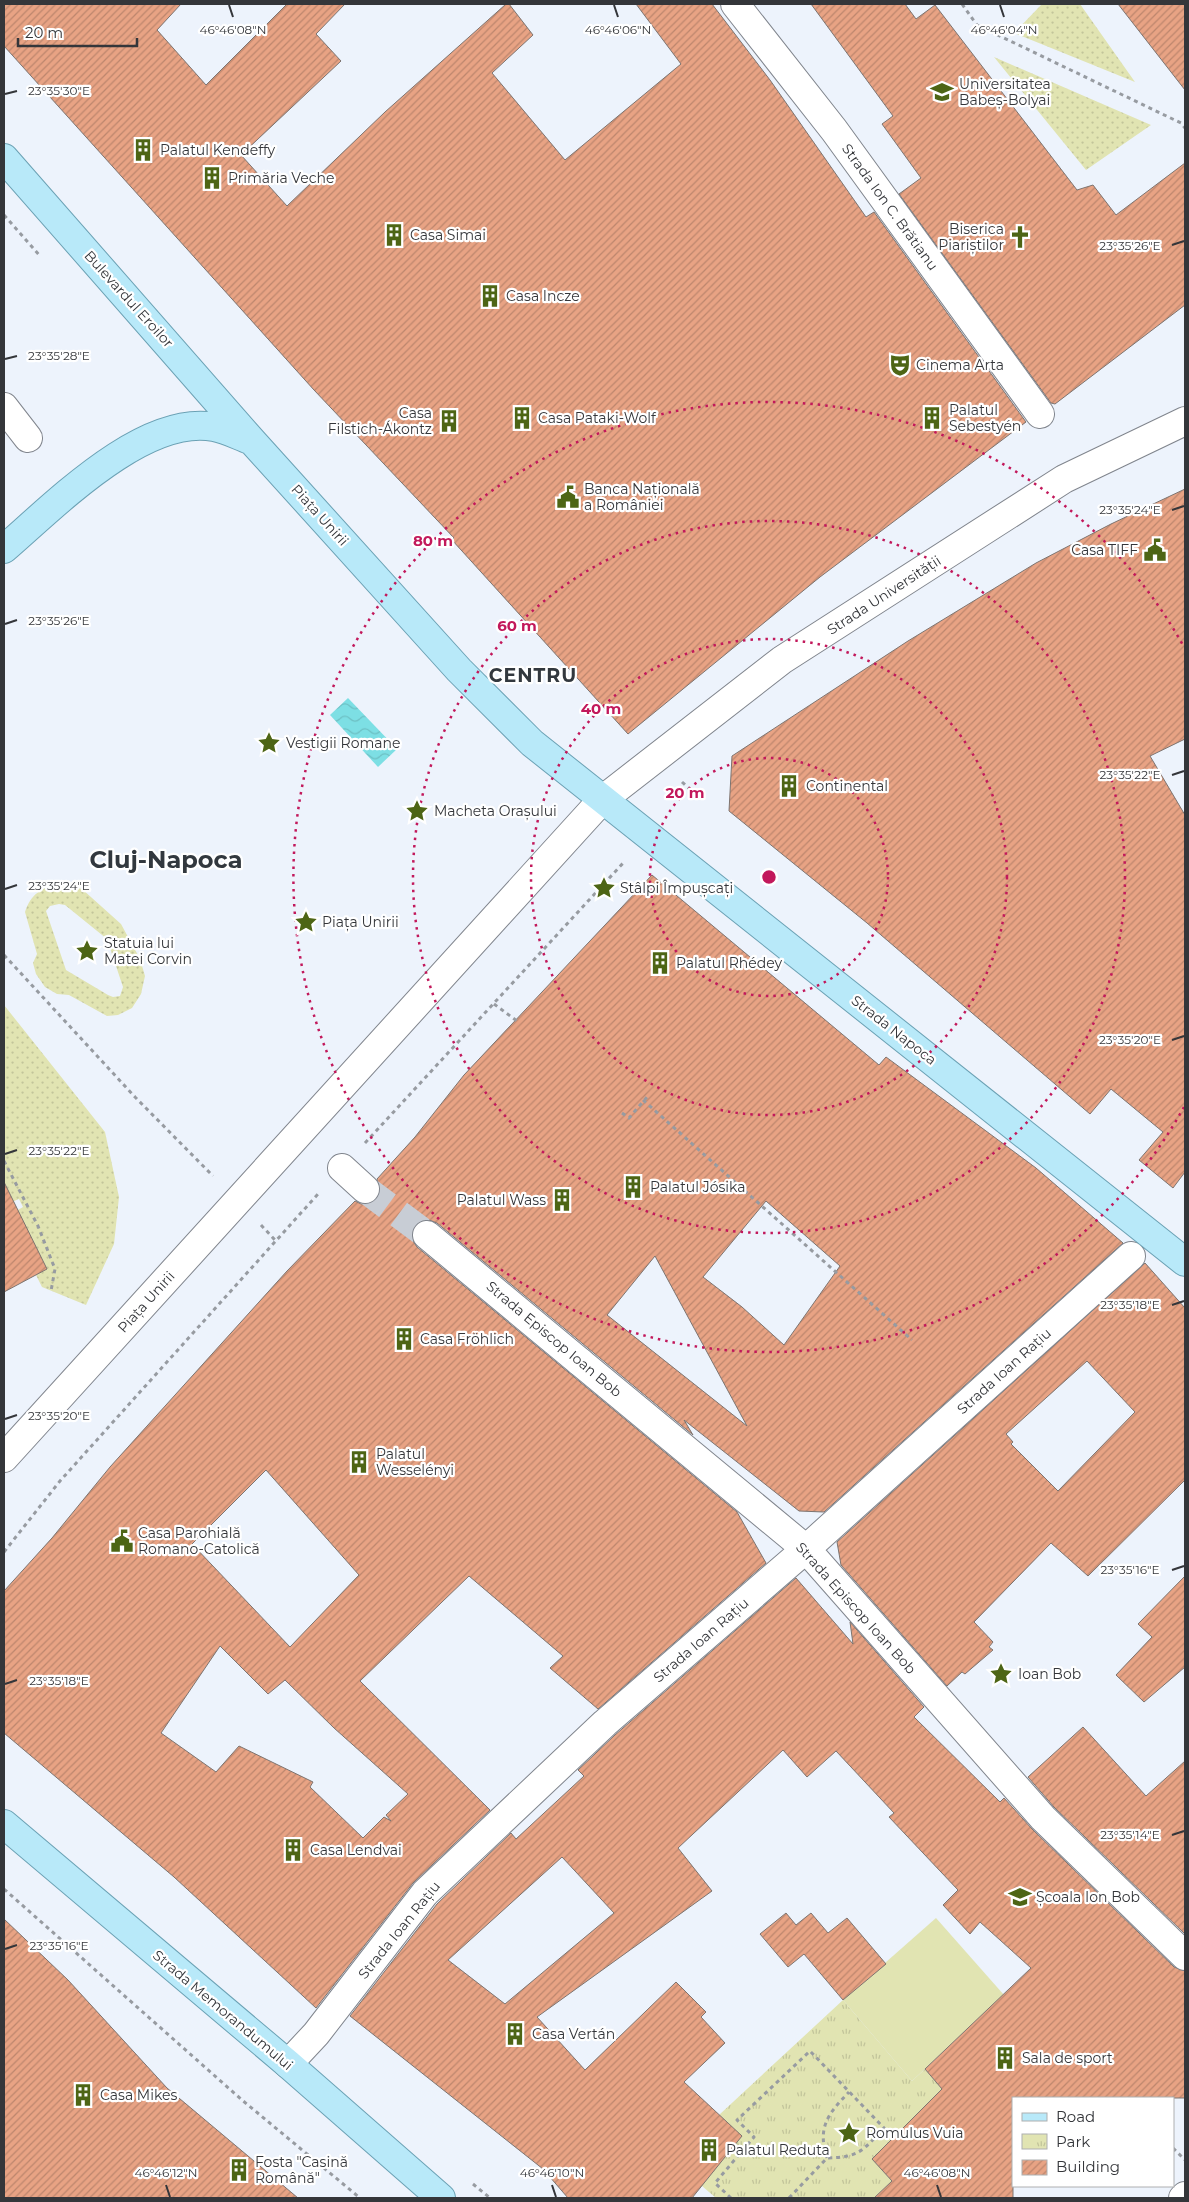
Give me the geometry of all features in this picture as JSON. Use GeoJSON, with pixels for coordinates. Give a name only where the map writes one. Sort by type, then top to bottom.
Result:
{"type":"FeatureCollection","features":[{"type":"Feature","properties":{"kind":"main road","name":"Bulevardul Eroilor"},"geometry":{"type":"LineString","coordinates":[[4,158],[254,442]]}},
{"type":"Feature","properties":{"kind":"main road","name":"Piața Unirii"},"geometry":{"type":"LineString","coordinates":[[4,549],[90,476],[131,446],[177,428],[214,427],[254,442],[500,712],[532,742],[602,800]]}},
{"type":"Feature","properties":{"kind":"main road","name":"Strada Napoca"},"geometry":{"type":"LineString","coordinates":[[602,800],[1185,1262]]}},
{"type":"Feature","properties":{"kind":"main road","name":"Strada Memorandumului"},"geometry":{"type":"LineString","coordinates":[[4,1824],[288,2064],[441,2198]]}},
{"type":"Feature","properties":{"kind":"street","name":"Strada Ion C. Brătianu"},"geometry":{"type":"LineString","coordinates":[[735,4],[834,130],[1040,414]]}},
{"type":"Feature","properties":{"kind":"street"},"geometry":{"type":"LineString","coordinates":[[4,407],[28,438]]}},
{"type":"Feature","properties":{"kind":"street","name":"Strada Universității"},"geometry":{"type":"LineString","coordinates":[[602,800],[790,655],[1064,479],[1185,421]]}},
{"type":"Feature","properties":{"kind":"street","name":"Piața Unirii"},"geometry":{"type":"LineString","coordinates":[[4,1458],[602,800]]}},
{"type":"Feature","properties":{"kind":"street"},"geometry":{"type":"LineString","coordinates":[[342,1168],[365,1189]]}},
{"type":"Feature","properties":{"kind":"street","name":"Strada Episcop Ioan Bob"},"geometry":{"type":"LineString","coordinates":[[426,1235],[806,1549],[1043,1818],[1185,1956]]}},
{"type":"Feature","properties":{"kind":"street","name":"Strada Ioan Rațiu"},"geometry":{"type":"LineString","coordinates":[[288,2064],[316,2034],[425,1893],[605,1723],[806,1549],[1138,1250]]}},
{"type":"Feature","properties":{"kind":"path"},"geometry":{"type":"LineString","coordinates":[[962,4],[977,25],[1181,123],[1185,128]]}},
{"type":"Feature","properties":{"kind":"path"},"geometry":{"type":"LineString","coordinates":[[4,1552],[60,1481],[276,1240],[628,859]]}},
{"type":"Feature","properties":{"kind":"path"},"geometry":{"type":"LineString","coordinates":[[4,955],[135,1097],[276,1240]]}},
{"type":"Feature","properties":{"kind":"path"},"geometry":{"type":"LineString","coordinates":[[494,1004],[517,1021]]}},
{"type":"Feature","properties":{"kind":"path"},"geometry":{"type":"LineString","coordinates":[[622,1113],[629,1118],[645,1098],[912,1340]]}},
{"type":"Feature","properties":{"kind":"path"},"geometry":{"type":"LineString","coordinates":[[4,1161],[38,1226],[55,1270],[51,1291]]}},
{"type":"Feature","properties":{"kind":"path"},"geometry":{"type":"LineString","coordinates":[[4,1888],[242,2100],[360,2198]]}},
{"type":"Feature","properties":{"kind":"path"},"geometry":{"type":"LineString","coordinates":[[731,2198],[714,2183],[754,2137],[737,2120],[810,2051],[884,2128],[861,2152],[846,2158],[827,2158],[789,2198]]}},
{"type":"Feature","properties":{"kind":"path"},"geometry":{"type":"LineString","coordinates":[[827,2158],[822,2144],[829,2113],[850,2092]]}},
{"type":"Feature","properties":{"kind":"path"},"geometry":{"type":"LineString","coordinates":[[1174,2149],[1185,2160]]}},
{"type":"Feature","properties":{"kind":"green space"},"geometry":{"type":"Polygon","coordinates":[[[1042,4],[1080,4],[1135,82],[1014,33],[1042,4]]]}},
{"type":"Feature","properties":{"kind":"green space"},"geometry":{"type":"Polygon","coordinates":[[[994,57],[1151,125],[1086,170],[994,57]]]}},
{"type":"Feature","properties":{"kind":"green space"},"geometry":{"type":"Polygon","coordinates":[[[60,883],[82,889],[121,924],[140,959],[145,976],[141,994],[132,1008],[118,1015],[107,1016],[69,995],[57,994],[45,987],[36,974],[33,963],[37,954],[25,912],[34,896],[60,883]],[[65,905],[50,906],[46,911],[66,970],[108,995],[113,997],[120,996],[123,987],[107,939],[65,905]]]}},
{"type":"Feature","properties":{"kind":"green space"},"geometry":{"type":"Polygon","coordinates":[[[4,1005],[105,1132],[119,1197],[114,1244],[86,1305],[42,1287],[36,1275],[46,1269],[11,1214],[23,1207],[19,1199],[12,1202],[7,1192],[4,1194],[4,1005]]]}},
{"type":"Feature","properties":{"kind":"green space"},"geometry":{"type":"Polygon","coordinates":[[[936,1918],[1004,1995],[912,2081],[843,2000],[936,1918]]]}},
{"type":"Feature","properties":{"kind":"green space"},"geometry":{"type":"Polygon","coordinates":[[[843,2000],[912,2081],[925,2069],[942,2089],[872,2159],[892,2181],[874,2198],[716,2198],[702,2186],[719,2115],[843,2000]]]}},
{"type":"Feature","properties":{"kind":"water"},"geometry":{"type":"Polygon","coordinates":[[[348,698],[397,749],[378,767],[330,715],[348,698]]]}},
{"type":"Feature","properties":{"kind":"building"},"geometry":{"type":"Polygon","coordinates":[[[4,4],[181,4],[157,30],[206,85],[287,4],[345,4],[316,34],[341,61],[241,155],[287,206],[385,112],[506,4],[509,4],[533,35],[492,73],[565,160],[681,64],[636,4],[712,4],[770,80],[866,217],[874,212],[1026,422],[820,577],[628,734],[452,540],[454,538],[314,390],[4,46],[4,4]]]}},
{"type":"Feature","properties":{"kind":"building"},"geometry":{"type":"Polygon","coordinates":[[[811,4],[905,4],[916,19],[935,5],[1077,190],[1093,185],[1116,215],[1185,163],[1185,305],[1055,404],[1051,403],[899,194],[921,178],[882,124],[893,116],[811,4]]]}},
{"type":"Feature","properties":{"kind":"building"},"geometry":{"type":"Polygon","coordinates":[[[1118,4],[1185,4],[1185,90],[1118,4]]]}},
{"type":"Feature","properties":{"kind":"building"},"geometry":{"type":"Polygon","coordinates":[[[1185,489],[1185,739],[1150,756],[1185,815],[1185,1172],[1173,1188],[1139,1160],[1163,1132],[1111,1089],[1090,1114],[867,923],[729,811],[732,756],[908,641],[1036,563],[1111,524],[1185,489]]]}},
{"type":"Feature","properties":{"kind":"building"},"geometry":{"type":"Polygon","coordinates":[[[652,875],[879,1065],[886,1057],[1036,1168],[1123,1243],[824,1512],[799,1511],[684,1420],[693,1435],[437,1223],[422,1220],[415,1225],[412,1233],[413,1241],[417,1247],[737,1512],[766,1563],[598,1709],[550,1668],[563,1656],[469,1576],[360,1681],[490,1810],[413,1883],[316,2008],[174,1877],[4,1733],[4,1591],[52,1538],[110,1467],[287,1271],[355,1201],[361,1204],[369,1204],[377,1199],[380,1192],[377,1179],[415,1137],[464,1075],[652,875]],[[766,1201],[703,1277],[742,1307],[784,1345],[840,1266],[766,1201]],[[655,1256],[607,1315],[747,1426],[655,1256]],[[266,1470],[192,1544],[290,1647],[359,1575],[266,1470]],[[220,1646],[161,1733],[216,1772],[239,1746],[313,1782],[310,1787],[363,1838],[384,1817],[391,1821],[386,1815],[408,1794],[334,1728],[285,1680],[268,1694],[220,1646]]]}},
{"type":"Feature","properties":{"kind":"building"},"geometry":{"type":"Polygon","coordinates":[[[4,1182],[47,1269],[4,1292],[4,1182]]]}},
{"type":"Feature","properties":{"kind":"building"},"geometry":{"type":"Polygon","coordinates":[[[1145,1263],[1185,1308],[1185,1480],[1088,1576],[1051,1543],[974,1622],[993,1642],[989,1647],[993,1650],[965,1674],[962,1672],[947,1686],[841,1565],[837,1542],[1145,1263]],[[1087,1361],[1006,1434],[1013,1442],[1011,1444],[1058,1491],[1135,1412],[1087,1361]]]}},
{"type":"Feature","properties":{"kind":"building"},"geometry":{"type":"Polygon","coordinates":[[[1185,1576],[1185,1667],[1144,1702],[1116,1675],[1152,1637],[1138,1624],[1185,1576]]]}},
{"type":"Feature","properties":{"kind":"building"},"geometry":{"type":"Polygon","coordinates":[[[796,1578],[853,1644],[850,1622],[924,1707],[914,1717],[1000,1802],[1004,1798],[1032,1829],[1174,1967],[1185,1971],[1185,2098],[1012,2097],[1013,2198],[874,2198],[892,2181],[872,2159],[942,2089],[925,2069],[1031,1968],[980,1922],[970,1934],[943,1905],[958,1890],[889,1817],[894,1813],[836,1751],[807,1777],[783,1750],[678,1848],[712,1891],[537,2017],[585,2070],[676,1982],[706,2012],[701,2017],[725,2043],[684,2082],[742,2136],[692,2198],[568,2198],[543,2169],[350,2016],[437,1904],[511,1833],[516,1839],[584,1776],[578,1770],[615,1735],[796,1578]],[[562,1857],[448,1960],[505,2004],[614,1913],[562,1857]]]}},
{"type":"Feature","properties":{"kind":"building"},"geometry":{"type":"Polygon","coordinates":[[[1083,1727],[1146,1796],[1185,1761],[1185,1934],[1054,1807],[1028,1777],[1083,1727]]]}},
{"type":"Feature","properties":{"kind":"building"},"geometry":{"type":"Polygon","coordinates":[[[786,1913],[796,1925],[811,1913],[828,1933],[847,1918],[886,1964],[843,2000],[804,1954],[788,1967],[760,1934],[786,1913]]]}},
{"type":"Feature","properties":{"kind":"building"},"geometry":{"type":"Polygon","coordinates":[[[4,1919],[68,1980],[167,2088],[298,2198],[4,2198],[4,1919]]]}},
{"type":"Feature","properties":{"kind":"tunnel"},"geometry":{"type":"LineString","coordinates":[[365,1189],[427,1235]]}},
{"type":"Feature","properties":{"kind":"place","name":"Universitatea Babeș-Bolyai"},"geometry":{"type":"Point","coordinates":[942,92]}},
{"type":"Feature","properties":{"kind":"place","name":"Palatul Kendeffy"},"geometry":{"type":"Point","coordinates":[143,150]}},
{"type":"Feature","properties":{"kind":"place","name":"Primăria Veche"},"geometry":{"type":"Point","coordinates":[212,178]}},
{"type":"Feature","properties":{"kind":"place","name":"Casa Simai"},"geometry":{"type":"Point","coordinates":[394,235]}},
{"type":"Feature","properties":{"kind":"place","name":"Biserica Piariștilor"},"geometry":{"type":"Point","coordinates":[1020,237]}},
{"type":"Feature","properties":{"kind":"place","name":"Casa Incze"},"geometry":{"type":"Point","coordinates":[490,296]}},
{"type":"Feature","properties":{"kind":"place","name":"Cinema Arta"},"geometry":{"type":"Point","coordinates":[900,365]}},
{"type":"Feature","properties":{"kind":"place","name":"Casa Pataki-Wolf"},"geometry":{"type":"Point","coordinates":[522,418]}},
{"type":"Feature","properties":{"kind":"place","name":"Palatul Sebestyén"},"geometry":{"type":"Point","coordinates":[932,418]}},
{"type":"Feature","properties":{"kind":"place","name":"Casa Filstich-Ákontz"},"geometry":{"type":"Point","coordinates":[449,421]}},
{"type":"Feature","properties":{"kind":"place","name":"Banca Națională a României"},"geometry":{"type":"Point","coordinates":[568,497]}},
{"type":"Feature","properties":{"kind":"place","name":"Casa TIFF"},"geometry":{"type":"Point","coordinates":[1155,550]}},
{"type":"Feature","properties":{"kind":"place","name":"Vestigii Romane"},"geometry":{"type":"Point","coordinates":[269,743]}},
{"type":"Feature","properties":{"kind":"place","name":"Continental"},"geometry":{"type":"Point","coordinates":[789,786]}},
{"type":"Feature","properties":{"kind":"place","name":"Macheta Orașului"},"geometry":{"type":"Point","coordinates":[417,811]}},
{"type":"Feature","properties":{"kind":"place","name":"Stâlpi Împușcați"},"geometry":{"type":"Point","coordinates":[604,888]}},
{"type":"Feature","properties":{"kind":"place","name":"Piața Unirii"},"geometry":{"type":"Point","coordinates":[306,922]}},
{"type":"Feature","properties":{"kind":"place","name":"Statuia lui Matei Corvin"},"geometry":{"type":"Point","coordinates":[87,951]}},
{"type":"Feature","properties":{"kind":"place","name":"Palatul Rhédey"},"geometry":{"type":"Point","coordinates":[660,963]}},
{"type":"Feature","properties":{"kind":"place","name":"Palatul Jósika"},"geometry":{"type":"Point","coordinates":[633,1187]}},
{"type":"Feature","properties":{"kind":"place","name":"Palatul Wass"},"geometry":{"type":"Point","coordinates":[562,1200]}},
{"type":"Feature","properties":{"kind":"place","name":"Casa Fröhlich"},"geometry":{"type":"Point","coordinates":[404,1339]}},
{"type":"Feature","properties":{"kind":"place","name":"Palatul Wesselényi"},"geometry":{"type":"Point","coordinates":[359,1462]}},
{"type":"Feature","properties":{"kind":"place","name":"Casa Parohială Romano-Catolică"},"geometry":{"type":"Point","coordinates":[122,1541]}},
{"type":"Feature","properties":{"kind":"place","name":"Ioan Bob"},"geometry":{"type":"Point","coordinates":[1001,1674]}},
{"type":"Feature","properties":{"kind":"place","name":"Casa Lendvai"},"geometry":{"type":"Point","coordinates":[293,1850]}},
{"type":"Feature","properties":{"kind":"place","name":"Școala Ion Bob"},"geometry":{"type":"Point","coordinates":[1020,1897]}},
{"type":"Feature","properties":{"kind":"place","name":"Casa Vertán"},"geometry":{"type":"Point","coordinates":[515,2034]}},
{"type":"Feature","properties":{"kind":"place","name":"Sala de sport"},"geometry":{"type":"Point","coordinates":[1005,2058]}},
{"type":"Feature","properties":{"kind":"place","name":"Casa Mikes"},"geometry":{"type":"Point","coordinates":[83,2095]}},
{"type":"Feature","properties":{"kind":"place","name":"Romulus Vuia"},"geometry":{"type":"Point","coordinates":[849,2133]}},
{"type":"Feature","properties":{"kind":"place","name":"Palatul Reduta"},"geometry":{"type":"Point","coordinates":[709,2150]}},
{"type":"Feature","properties":{"kind":"place","name":"Fosta \"Casină Română\""},"geometry":{"type":"Point","coordinates":[239,2170]}},
{"type":"Feature","properties":{"kind":"district","name":"CENTRU"},"geometry":{"type":"Point","coordinates":[533,675]}},
{"type":"Feature","properties":{"kind":"district","name":"Cluj-Napoca"},"geometry":{"type":"Point","coordinates":[166,859]}}]}
